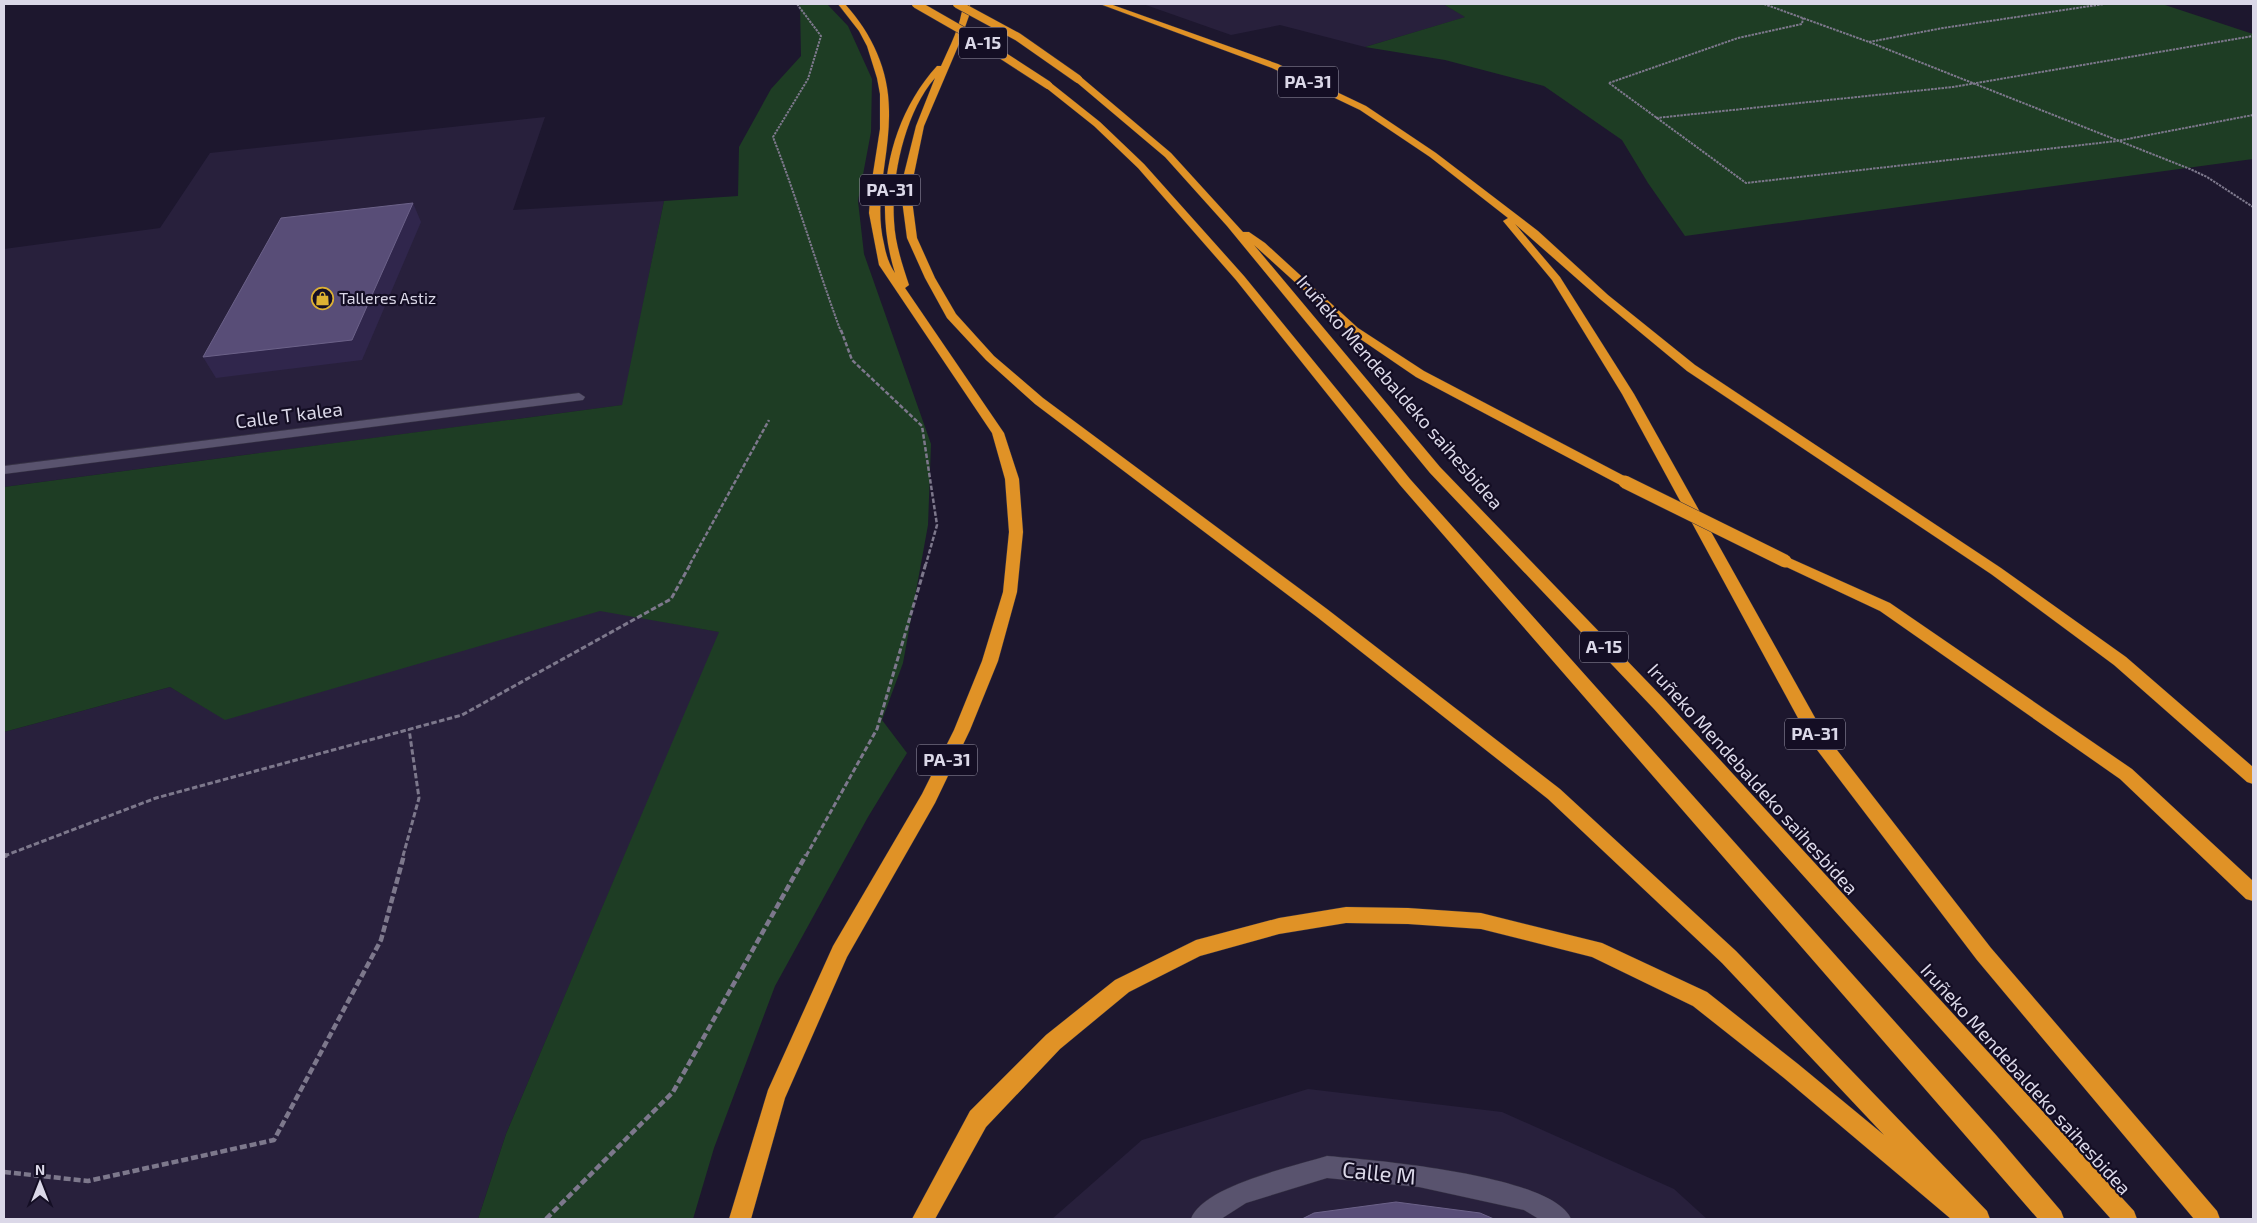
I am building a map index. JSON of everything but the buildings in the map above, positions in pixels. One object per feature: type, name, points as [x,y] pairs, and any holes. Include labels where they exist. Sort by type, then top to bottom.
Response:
[{"type":"highway","points":[[841,4],[864,32],[873,48],[883,84],[884,127],[874,206],[875,233],[884,264],[907,296]]},
{"type":"highway","name":"A-15","points":[[916,4],[977,39],[1048,85],[1097,124],[1142,166],[1240,278],[1405,482],[1969,1121],[2053,1219]]},
{"type":"highway","name":"Iruñeko Mendebaldeko saihesbidea","points":[[957,4],[1018,37],[1078,79],[1123,115],[1168,155],[1231,224],[1435,470],[1660,705],[2126,1219]]},
{"type":"highway","name":"PA-31","points":[[740,1219],[775,1097],[840,952],[929,798],[962,730],[990,661],[1010,592],[1016,532],[1012,479],[998,432],[907,296],[890,240],[888,202],[902,132],[915,101],[930,77],[945,64],[955,44],[966,13],[967,4]]},
{"type":"highway","name":"PA-31","points":[[1104,4],[1275,66],[1363,108],[1434,155],[1491,200],[1556,279],[1628,394],[1816,736],[1984,954],[2209,1219]]},
{"type":"highway","points":[[945,64],[926,110],[916,141],[909,174],[907,200],[912,238],[930,278],[951,316],[990,358],[1039,401],[1322,614],[1554,794],[1729,957],[1979,1219]]},
{"type":"highway","points":[[1491,200],[1534,233],[1604,297],[1691,368],[1996,571],[2074,627],[2120,661],[2253,777]]},
{"type":"highway","points":[[1231,224],[1261,245],[1354,330],[1420,374],[1625,482],[1785,561],[1885,607],[2126,774],[2253,893]]},
{"type":"highway","points":[[923,1219],[978,1119],[1053,1042],[1122,986],[1196,949],[1279,926],[1346,915],[1482,920],[1595,949],[1700,999],[1799,1077],[1969,1219]]},
{"type":"street","name":"Calle T kalea","points":[[4,470],[579,397]]},
{"type":"street","name":"Calle M","points":[[1202,1219],[1240,1194],[1327,1168],[1419,1176],[1528,1200],[1560,1219]]},
{"type":"path","points":[[546,1219],[673,1092],[683,1075],[877,729],[937,525],[922,426],[852,360],[815,262],[796,197],[772,137],[808,79],[821,36],[797,4]]},
{"type":"path","points":[[1764,4],[1869,42],[2190,169],[2207,177],[2253,208]]},
{"type":"path","points":[[1869,42],[1943,28],[2104,4]]},
{"type":"path","points":[[1803,18],[1802,24],[1738,38],[1609,83],[1746,183],[2117,141],[2253,115]]},
{"type":"path","points":[[1656,118],[1975,84],[2253,36]]},
{"type":"path","points":[[4,856],[156,798],[462,715],[671,599],[769,420]]},
{"type":"path","points":[[4,1172],[88,1181],[274,1140],[381,940],[419,798],[410,729]]},
{"type":"shaded area","points":[[1143,4],[1443,4],[1466,17],[1365,47],[1280,25],[1231,35]]},
{"type":"shaded area","points":[[545,117],[513,210],[664,201],[623,405],[4,487],[4,249],[160,228],[210,153]]},
{"type":"shaded area","points":[[600,610],[720,632],[506,1134],[478,1219],[4,1219],[4,732],[170,687],[225,719]]},
{"type":"shaded area","points":[[1308,1089],[1502,1112],[1674,1189],[1707,1219],[1052,1219],[1142,1140]]},
{"type":"green space","points":[[797,4],[827,4],[848,26],[872,79],[871,132],[858,201],[864,254],[931,444],[928,525],[903,663],[882,720],[907,753],[868,817],[775,986],[714,1148],[693,1219],[478,1219],[506,1134],[719,632],[600,611],[225,720],[170,687],[4,732],[4,487],[622,405],[664,201],[738,196],[739,147],[771,89],[801,56],[800,6]]},
{"type":"green space","points":[[1443,4],[2162,4],[2253,34],[2253,159],[1685,236],[1648,183],[1622,140],[1544,86],[1445,60],[1365,47],[1465,17]]},
{"type":"place","name":"Talleres Astiz","points":[[323,298]]}]
